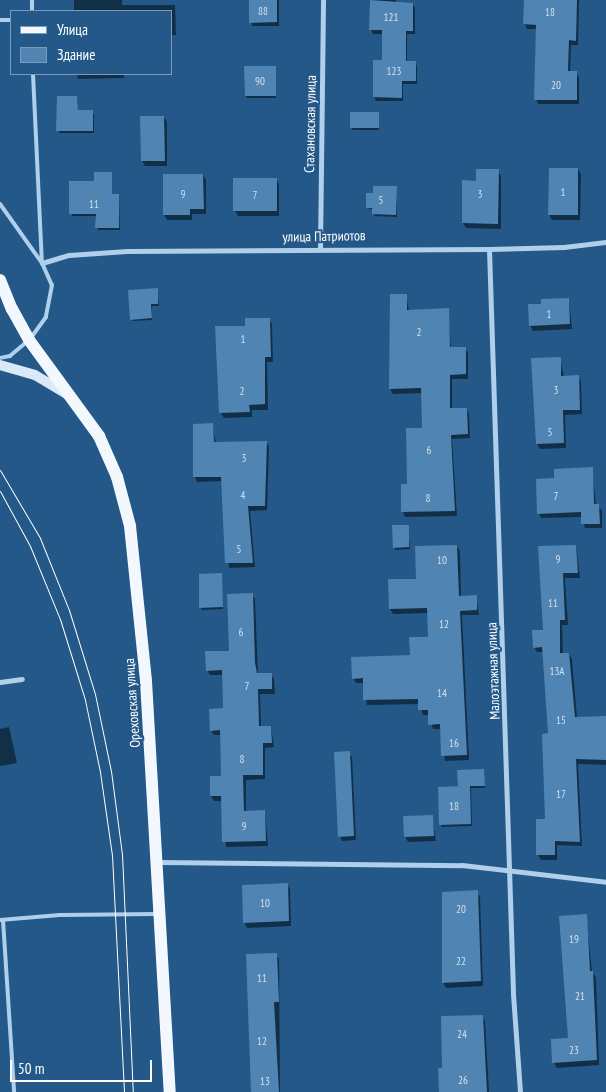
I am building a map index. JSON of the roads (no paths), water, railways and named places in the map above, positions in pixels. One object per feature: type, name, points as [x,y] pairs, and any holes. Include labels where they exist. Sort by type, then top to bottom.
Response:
[{"type":"main road","name":"Ореховская улица","points":[[0,280],[3,294],[29,340],[76,400],[99,436],[117,477],[130,526],[146,681],[170,1092]]},
{"type":"main road","points":[[0,365],[35,375],[76,400]]},
{"type":"street","name":"Стахановская улица","points":[[320,249],[323,0]]},
{"type":"street","name":"улица Патриотов","points":[[42,263],[69,255],[127,251],[489,250],[564,248],[606,242]]},
{"type":"street","name":"Малоэтажная улица","points":[[489,250],[511,869],[513,994],[520,1092]]},
{"type":"street","points":[[0,682],[22,679]]},
{"type":"street","points":[[157,862],[442,865],[511,869],[606,882]]},
{"type":"lane","points":[[32,75],[42,263]]},
{"type":"lane","points":[[0,204],[42,263],[52,285],[46,317],[29,340],[10,356],[0,358]]},
{"type":"lane","points":[[14,1092],[1,920],[60,915],[160,914]]},
{"type":"tram line","points":[[0,470],[40,538],[69,610],[95,694],[111,771],[122,854],[133,1092]]},
{"type":"tram line","points":[[0,491],[30,546],[60,619],[85,700],[100,772],[112,855],[124,1092]]}]
